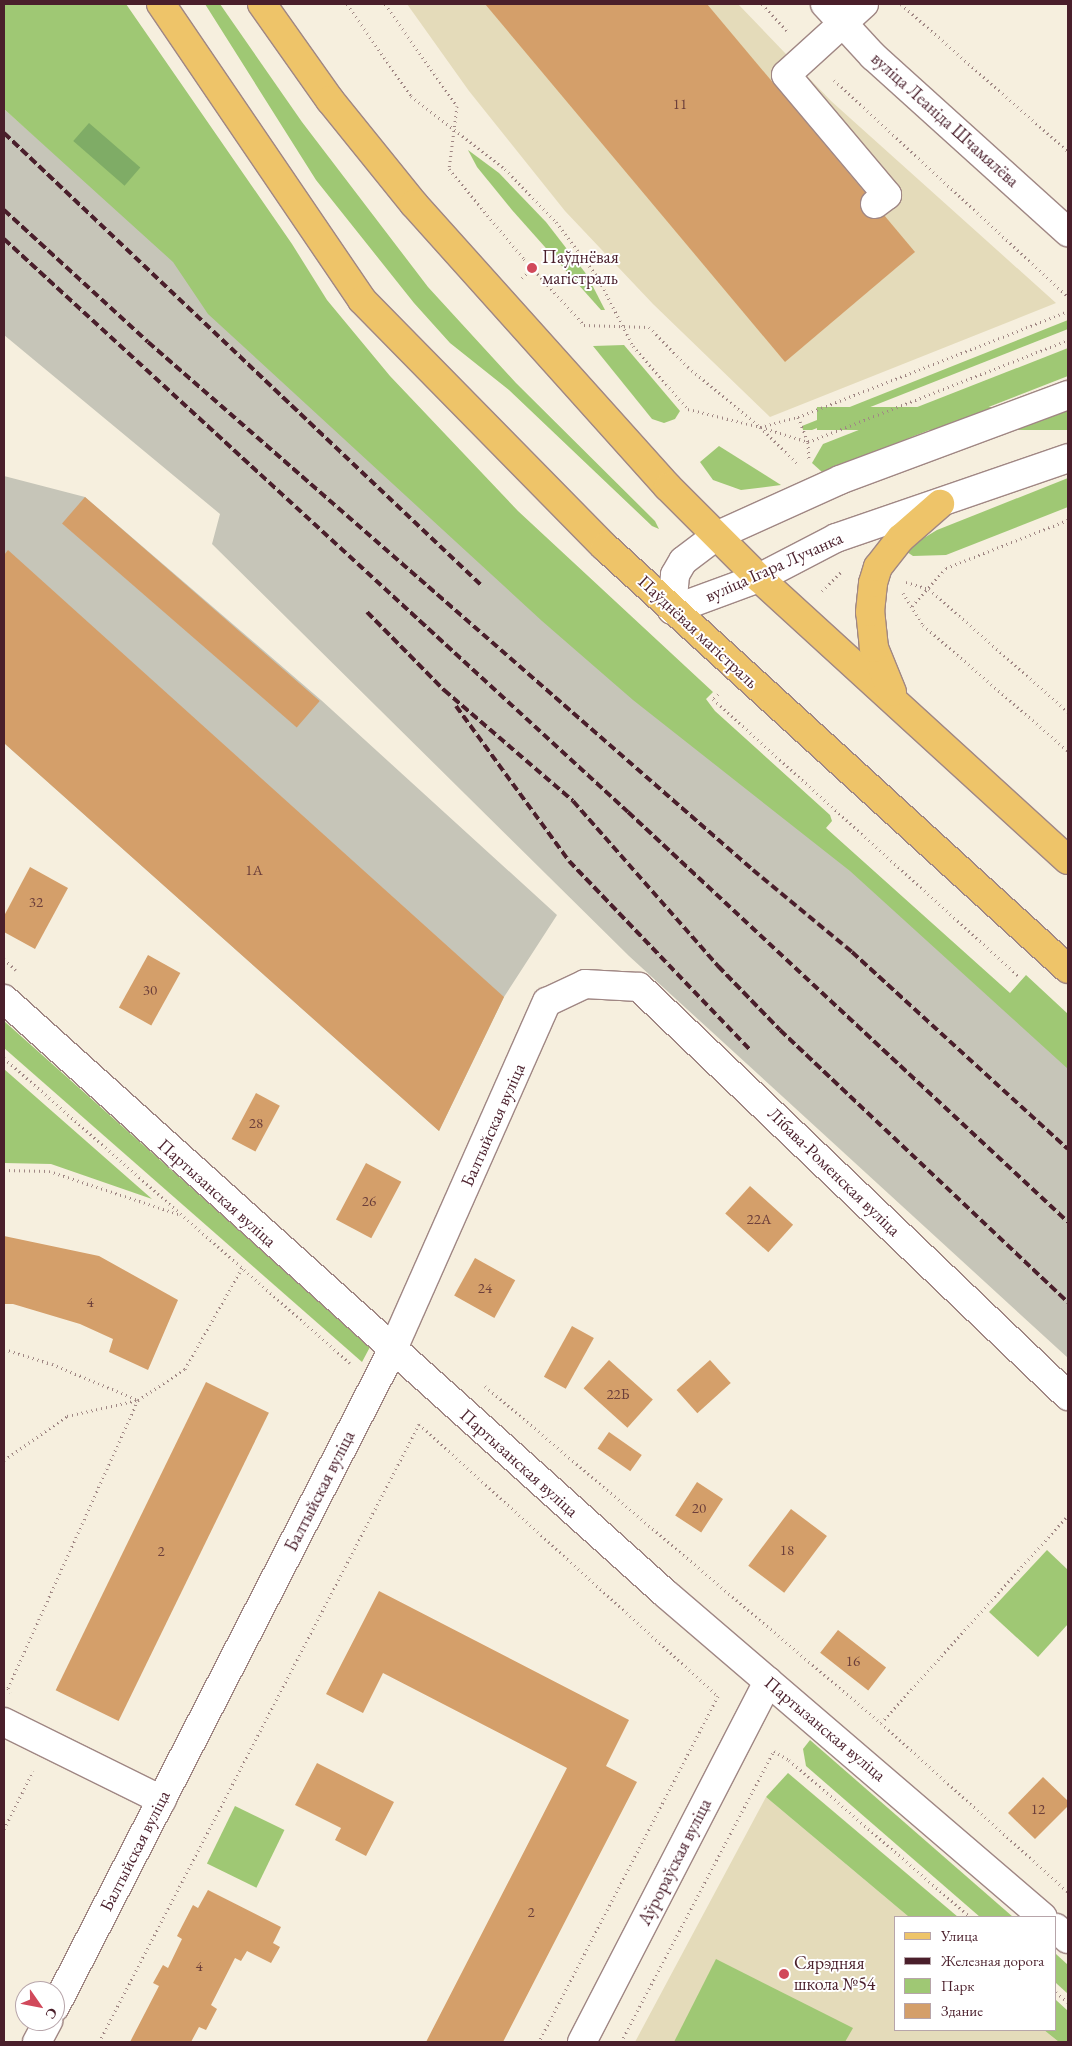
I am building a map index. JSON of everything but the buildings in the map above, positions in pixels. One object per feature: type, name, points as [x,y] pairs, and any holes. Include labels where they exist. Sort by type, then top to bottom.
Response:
[{"type":"main road","name":"Паўднёвая магістраль","points":[[161,4],[362,300],[605,547],[1068,969]]},
{"type":"main road","points":[[262,4],[330,100],[414,204],[543,350],[716,536],[759,578],[1068,860]]},
{"type":"main road","points":[[908,715],[877,662],[870,612],[873,583],[878,567],[901,538],[940,504]]},
{"type":"street","name":"вуліца Леаніда Шчамялёва","points":[[825,4],[873,56],[1068,232]]},
{"type":"street","points":[[864,4],[845,25],[786,75],[887,195],[875,204]]},
{"type":"street","points":[[672,610],[675,575],[683,561],[716,536],[840,480],[1068,396]]},
{"type":"street","name":"вуліца Ігара Лучанка","points":[[672,610],[759,578],[836,538],[940,504],[1068,458]]},
{"type":"street","name":"Балтыйская вуліца","points":[[65,1988],[392,1351],[547,1002],[585,984]]},
{"type":"street","name":"Лібава-Роменская вуліца","points":[[585,984],[639,986],[1068,1396]]},
{"type":"street","name":"Партызанская вуліца","points":[[4,999],[392,1351],[768,1681],[1042,1916]]},
{"type":"street","name":"Аўрораўская вуліца","points":[[582,2042],[768,1681]]},
{"type":"street","points":[[9,1712],[162,1800]]},
{"type":"street","points":[[1057,1929],[1068,1939]]},
{"type":"path","points":[[347,4],[411,96],[512,174],[556,222],[596,276],[622,326],[649,368],[688,409],[760,427],[808,442],[1068,340]]},
{"type":"path","points":[[385,4],[457,106],[449,169],[496,227],[584,325],[648,327],[688,367],[760,427],[802,468]]},
{"type":"path","points":[[762,4],[841,87],[1068,297]]},
{"type":"path","points":[[901,4],[1068,151]]},
{"type":"path","points":[[760,427],[798,417],[1068,311]]},
{"type":"path","points":[[798,417],[808,442],[809,466]]},
{"type":"path","points":[[1068,520],[946,568],[912,606],[923,625],[1068,751]]},
{"type":"path","points":[[822,591],[844,570]]},
{"type":"path","points":[[902,581],[929,589],[1068,712]]},
{"type":"path","points":[[718,694],[713,699],[1020,977]]},
{"type":"path","points":[[4,959],[18,972]]},
{"type":"path","points":[[4,1058],[355,1367]]},
{"type":"path","points":[[4,1170],[49,1171],[183,1216]]},
{"type":"path","points":[[4,1460],[67,1416],[138,1400],[184,1369],[242,1268]]},
{"type":"path","points":[[4,1349],[52,1364],[138,1400]]},
{"type":"path","points":[[481,1383],[882,1723],[1068,1892]]},
{"type":"path","points":[[9,1712],[8,1688],[138,1400]]},
{"type":"path","points":[[99,2042],[419,1424],[718,1696],[539,2042]]},
{"type":"path","points":[[882,1723],[1068,1515]]},
{"type":"path","points":[[621,2042],[774,1750],[789,1760],[969,1916]]},
{"type":"path","points":[[4,1829],[37,1764]]},
{"type":"path","points":[[1057,1993],[1068,2002]]},
{"type":"shaded area","points":[[407,4],[738,4],[831,101],[1056,303],[770,417],[653,304],[565,211],[469,91]]},
{"type":"shaded area","points":[[4,109],[1068,1053],[1068,1358],[629,956],[212,544],[220,514],[4,335]]},
{"type":"shaded area","points":[[4,476],[85,497],[321,700],[557,915],[504,997],[439,1131],[4,743]]},
{"type":"shaded area","name":"Сярэдняя школа №54","points":[[766,1797],[908,1916],[894,1916],[894,2031],[1045,2031],[1059,2042],[635,2042]]},
{"type":"green space","points":[[4,4],[126,4],[292,244],[327,300],[390,376],[518,511],[713,692],[706,699],[715,711],[830,815],[832,821],[826,828],[1010,993],[1026,975],[1068,1014],[1068,1069],[850,871],[633,700],[542,621],[208,314],[173,262],[4,109]]},
{"type":"green space","points":[[205,4],[220,4],[302,122],[428,287],[516,383],[655,521],[659,529],[652,526],[509,390],[450,343],[414,303],[316,180]]},
{"type":"green space","points":[[89,123],[140,168],[125,186],[73,141]]},
{"type":"green space","points":[[468,150],[499,173],[546,222],[587,275],[605,310],[601,310],[512,210],[477,167]]},
{"type":"green space","points":[[1068,320],[1068,329],[812,430],[803,430],[802,426]]},
{"type":"green space","points":[[624,345],[680,411],[675,419],[664,423],[652,419],[593,346]]},
{"type":"green space","points":[[1068,348],[1068,376],[822,472],[812,463],[823,444]]},
{"type":"green space","points":[[817,407],[1068,407],[1068,430],[817,430]]},
{"type":"green space","points":[[719,446],[781,485],[741,490],[713,480],[700,462]]},
{"type":"green space","points":[[1068,478],[1068,507],[946,555],[913,556],[904,550],[937,530]]},
{"type":"green space","points":[[4,1021],[370,1347],[362,1362],[4,1048]]},
{"type":"green space","points":[[4,1069],[152,1199],[51,1164],[4,1163]]},
{"type":"green space","points":[[1047,1550],[1068,1570],[1068,1624],[1038,1657],[989,1612]]},
{"type":"green space","points":[[810,1740],[1012,1916],[979,1916],[806,1766],[803,1749]]},
{"type":"green space","points":[[788,1773],[957,1916],[908,1916],[766,1797]]},
{"type":"green space","points":[[235,1806],[284,1830],[256,1888],[207,1864]]},
{"type":"green space","points":[[1057,1955],[1068,1965],[1068,1994],[1057,1984]]},
{"type":"green space","points":[[716,1959],[853,2028],[845,2042],[674,2042]]},
{"type":"green space","points":[[1057,2001],[1068,2011],[1068,2042],[1059,2042],[1045,2031],[1057,2031]]},
{"type":"railway","points":[[4,133],[482,586]]},
{"type":"railway","points":[[4,210],[148,342],[753,870],[852,952],[1068,1149]]},
{"type":"railway","points":[[4,239],[628,812],[1068,1222]]},
{"type":"railway","points":[[367,612],[444,690],[573,801],[718,966],[780,1030],[1068,1302]]},
{"type":"railway","points":[[456,706],[569,861],[751,1051]]},
{"type":"place","name":"Паўднёвая магістраль","points":[[532,268]]},
{"type":"place","name":"Сярэдняя школа №54","points":[[784,1974]]}]
